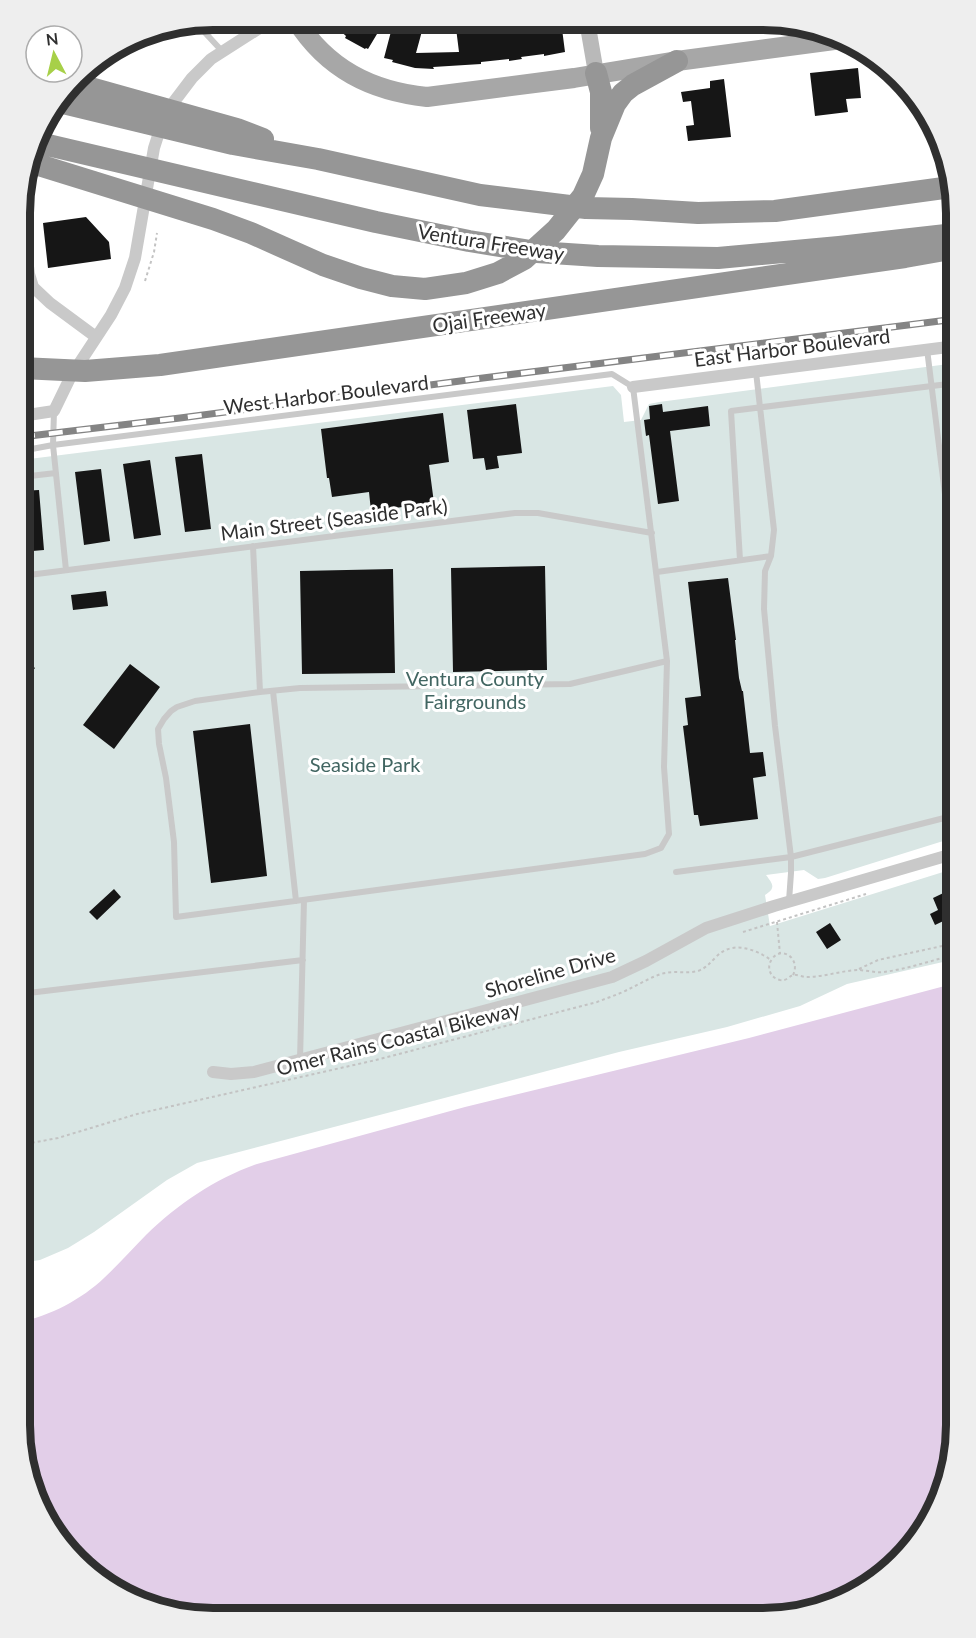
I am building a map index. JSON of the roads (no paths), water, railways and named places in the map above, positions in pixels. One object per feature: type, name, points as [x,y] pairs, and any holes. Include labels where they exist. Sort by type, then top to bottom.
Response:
[{"type":"highway","points":[[37,165],[213,219],[361,278],[392,286],[425,289],[466,283],[498,273],[524,259],[556,230],[583,196],[593,174],[601,138],[615,104],[633,85],[677,61]]},
{"type":"highway","points":[[596,73],[601,92],[601,138]]},
{"type":"highway","points":[[82,86],[235,137],[318,159],[480,195],[586,208],[698,213],[775,211],[944,188]]},
{"type":"highway","points":[[67,104],[235,137]]},
{"type":"highway","name":"Ventura Freeway","points":[[44,144],[376,222],[537,252],[598,256],[718,258],[839,248],[946,235]]},
{"type":"highway","name":"Ojai Freeway","points":[[30,368],[85,371],[125,369],[946,250]]},
{"type":"main road","points":[[304,30],[316,46],[342,68],[371,84],[405,94],[428,97],[825,41]]},
{"type":"main road","points":[[589,30],[596,73]]},
{"type":"street","points":[[30,415],[54,411],[71,376],[119,302],[130,273],[138,241],[150,162],[163,120],[170,106],[201,69],[223,51],[256,30]]},
{"type":"street","points":[[797,34],[798,44]]},
{"type":"street","points":[[30,277],[33,287],[50,303],[96,337]]},
{"type":"street","name":"East Harbor Boulevard","points":[[633,387],[946,346]]},
{"type":"street","name":"Shoreline Drive","points":[[213,1072],[242,1074],[612,977],[706,928],[946,856]]},
{"type":"lane","points":[[204,31],[223,51]]},
{"type":"lane","points":[[927,349],[946,504]]},
{"type":"lane","points":[[756,371],[774,530],[771,556],[765,571],[764,609],[774,726],[790,857],[789,902]]},
{"type":"lane","name":"West Harbor Boulevard","points":[[30,449],[612,374],[633,387]]},
{"type":"lane","points":[[740,560],[731,411],[946,384]]},
{"type":"lane","points":[[633,387],[667,661],[664,767],[669,834],[661,848],[645,854],[176,917],[174,842],[158,729],[171,711],[195,701],[300,688],[570,684],[667,661]]},
{"type":"lane","points":[[54,411],[52,433],[66,570]]},
{"type":"lane","points":[[30,476],[56,473]]},
{"type":"lane","name":"Main Street (Seaside Park)","points":[[30,575],[515,513],[537,513],[652,533]]},
{"type":"lane","points":[[253,546],[260,692]]},
{"type":"lane","points":[[657,572],[771,556]]},
{"type":"lane","points":[[273,691],[296,902]]},
{"type":"lane","points":[[676,872],[790,857],[946,818]]},
{"type":"lane","points":[[300,1060],[304,900]]},
{"type":"lane","points":[[30,993],[303,960]]},
{"type":"railway","points":[[30,436],[946,320]]},
{"type":"park label","name":"Ventura County Fairgrounds","points":[[475,690]]},
{"type":"park label","name":"Seaside Park","points":[[365,764]]}]
